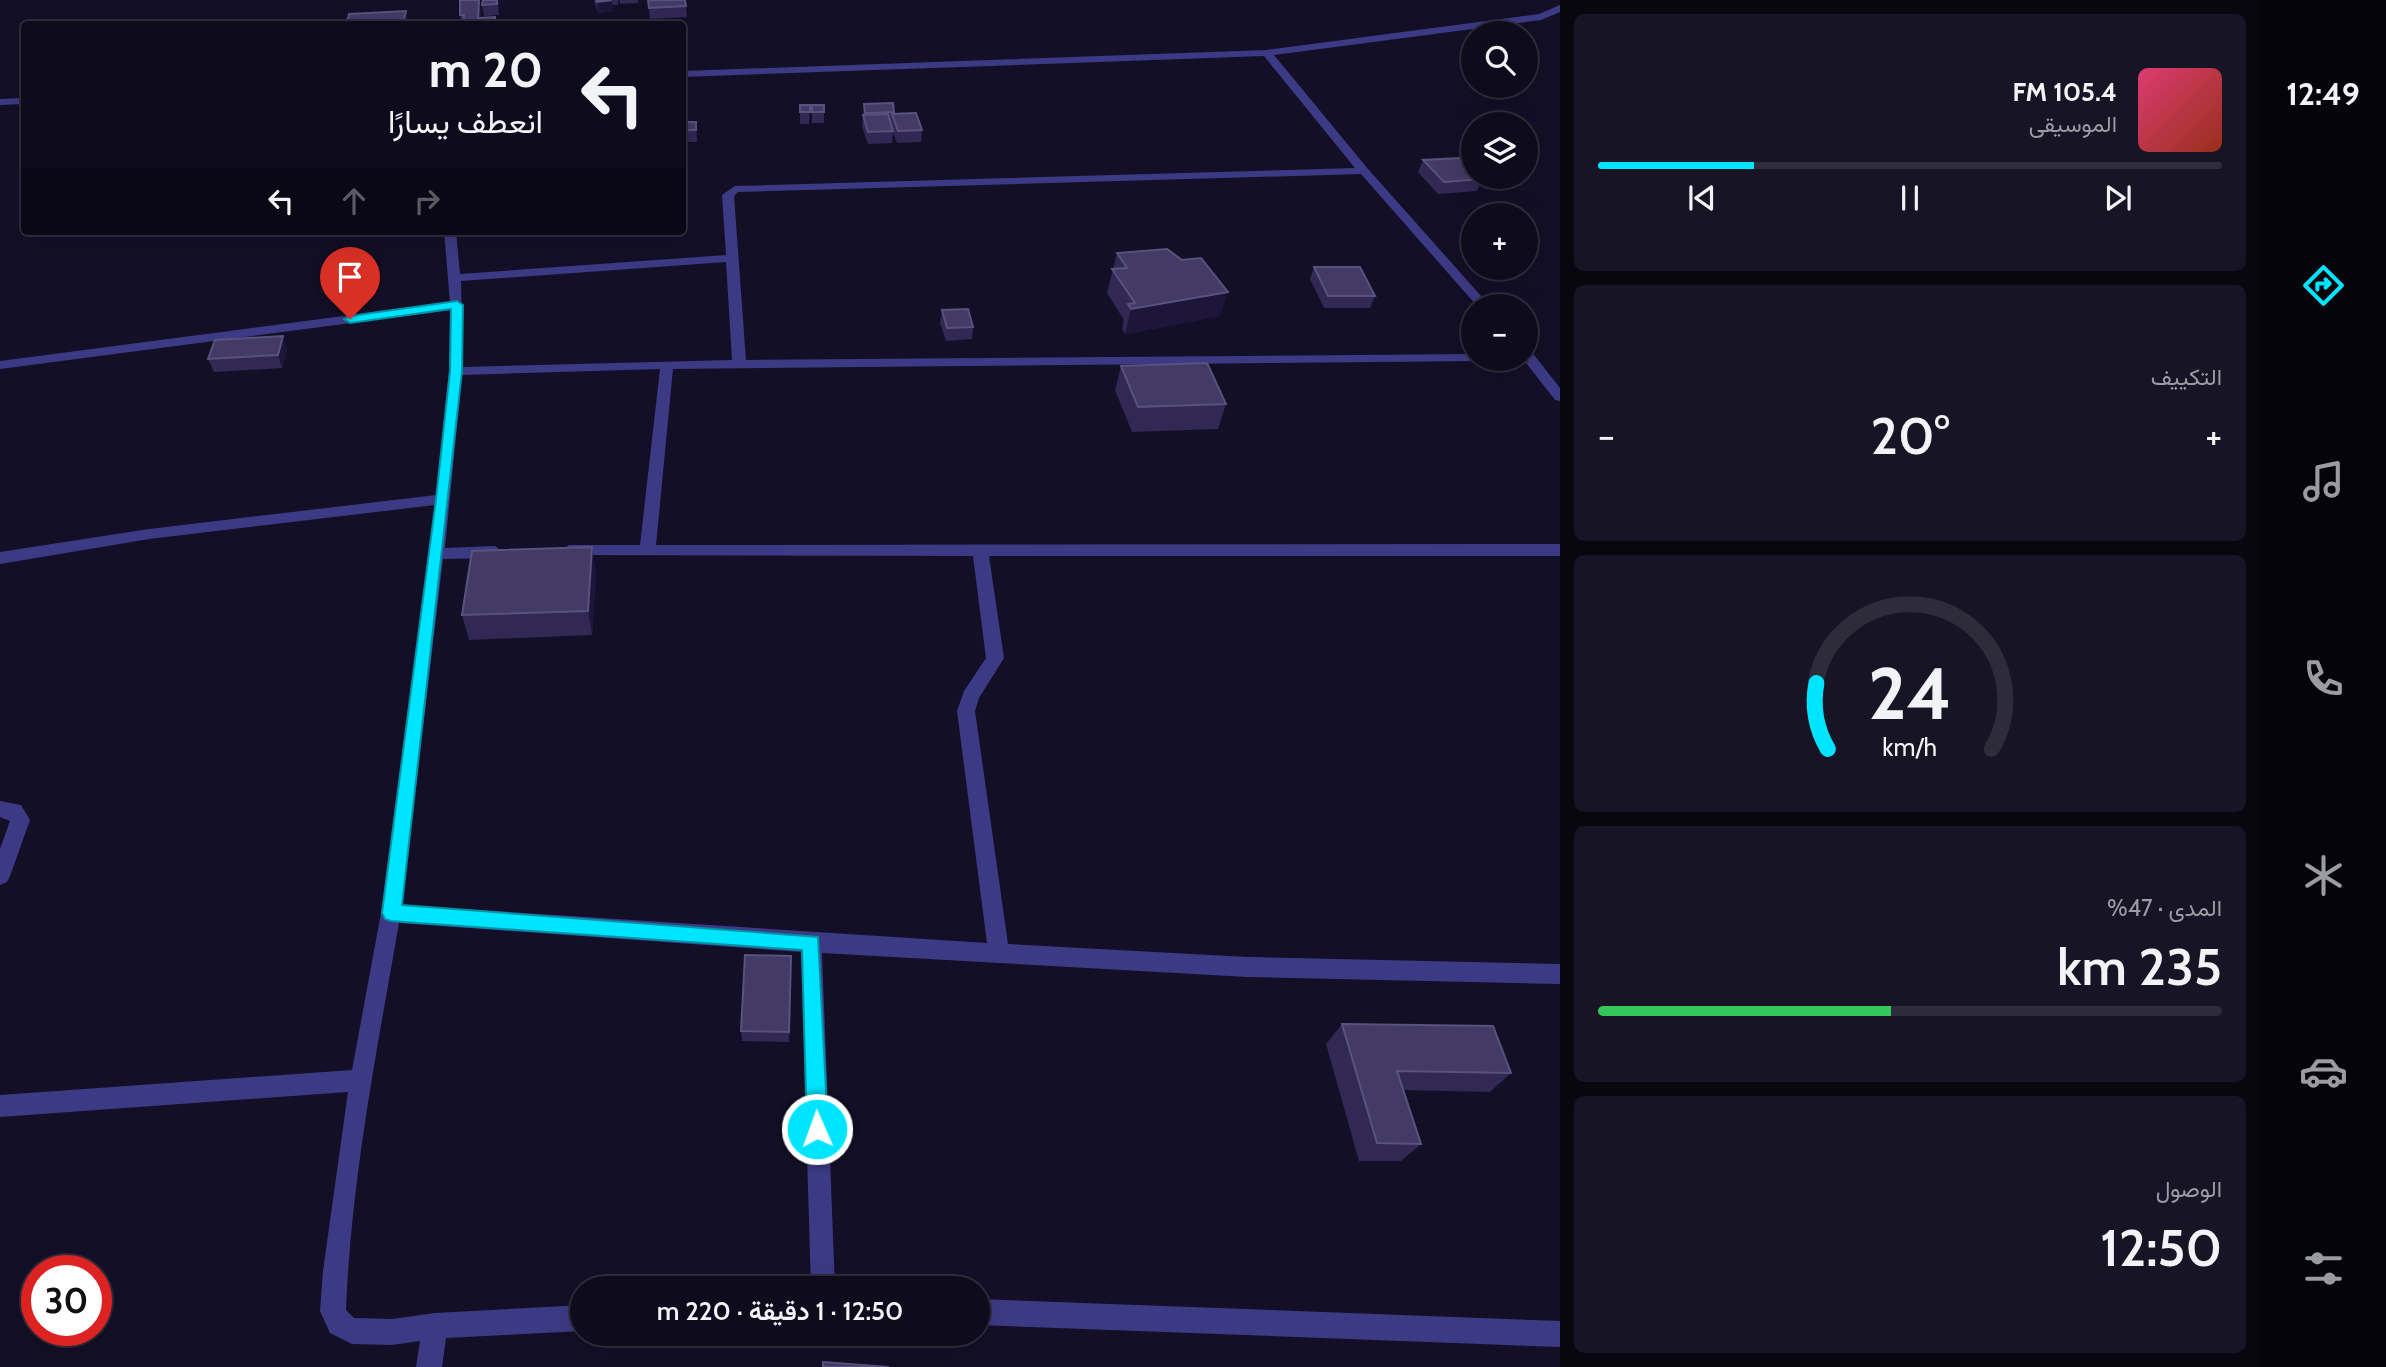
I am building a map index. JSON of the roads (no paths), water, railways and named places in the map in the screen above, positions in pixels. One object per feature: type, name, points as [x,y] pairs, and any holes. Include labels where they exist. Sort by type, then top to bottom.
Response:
[{"type":"street","points":[[686,74],[1268,53],[1541,17],[1560,8]]},
{"type":"street","points":[[1268,53],[1364,171],[1473,294]]},
{"type":"street","points":[[0,102],[21,101]]},
{"type":"street","points":[[739,365],[728,195],[735,189],[1364,171]]},
{"type":"street","points":[[450,235],[457,305],[456,371],[443,499],[391,913],[361,1080],[332,1311],[339,1324],[352,1331],[392,1332],[435,1326],[570,1319]]},
{"type":"street","points":[[455,278],[733,258]]},
{"type":"street","points":[[0,365],[457,305]]},
{"type":"street","points":[[456,371],[667,365],[1461,358]]},
{"type":"street","points":[[648,549],[667,365]]},
{"type":"street","points":[[1538,370],[1560,397]]},
{"type":"street","points":[[0,558],[149,534],[443,499]]},
{"type":"street","points":[[980,550],[995,657],[993,665],[971,694],[966,711],[999,954]]},
{"type":"street","points":[[555,551],[1560,551]]},
{"type":"street","points":[[436,554],[515,552]]},
{"type":"street","points":[[0,809],[14,811],[20,820],[0,876]]},
{"type":"street","points":[[391,913],[811,943],[1247,967],[1560,974]]},
{"type":"street","points":[[811,943],[822,1276]]},
{"type":"street","points":[[0,1106],[361,1080]]},
{"type":"street","points":[[990,1312],[1560,1334]]},
{"type":"street","points":[[429,1367],[435,1326]]}]
